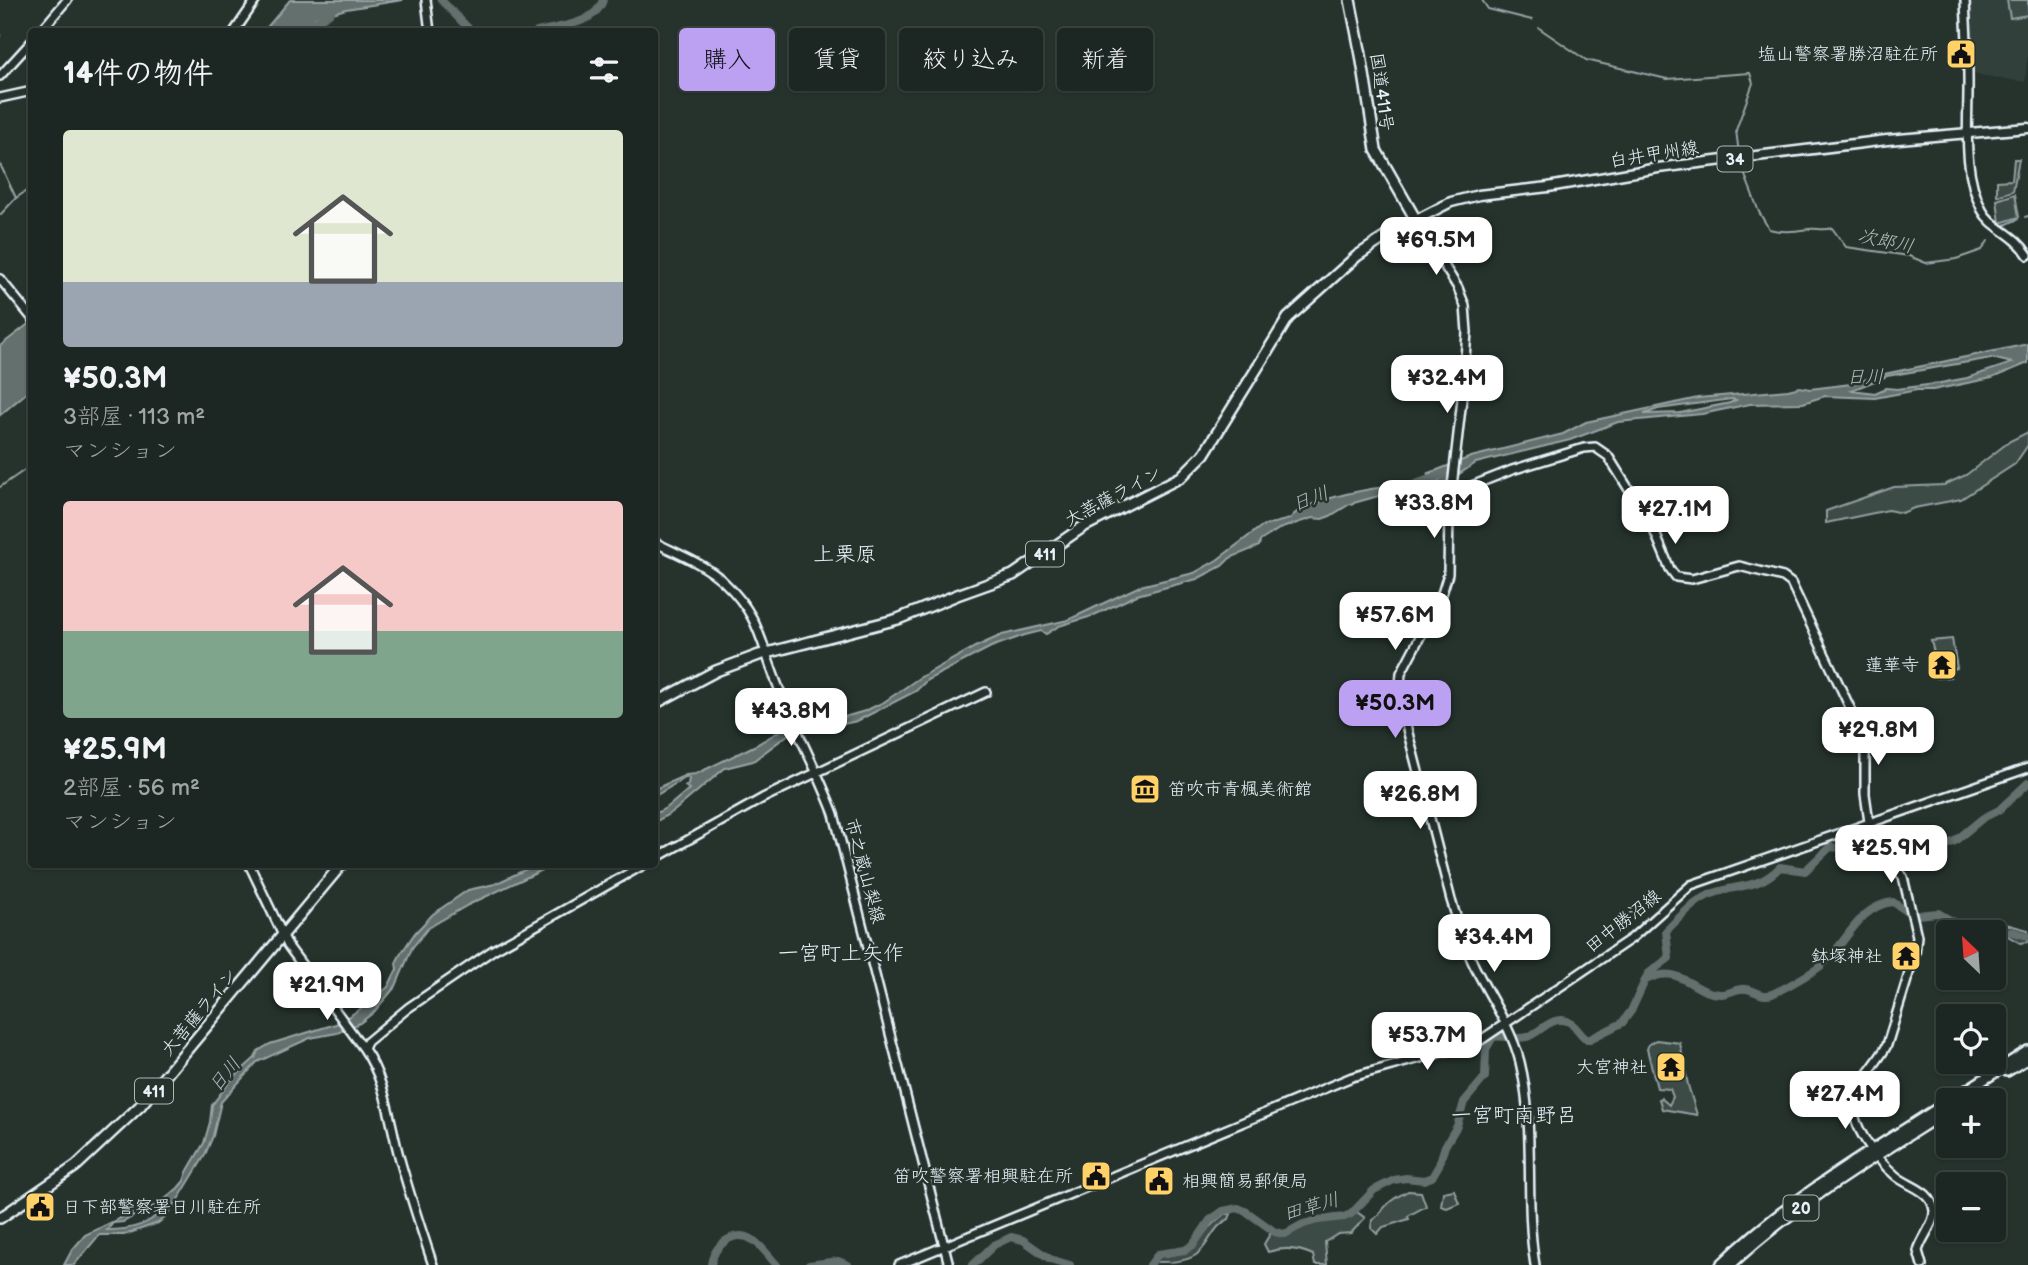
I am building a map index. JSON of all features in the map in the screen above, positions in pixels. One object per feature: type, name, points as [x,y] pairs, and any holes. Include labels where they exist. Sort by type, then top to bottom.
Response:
[{"type":"highway","name":"国道411号","points":[[1350,0],[1376,150],[1416,220]]},
{"type":"highway","name":"大菩薩ライン","points":[[658,702],[716,671],[768,653],[898,620],[1013,575],[1083,527],[1181,477],[1204,454],[1288,318],[1357,256],[1416,220]]},
{"type":"highway","name":"大菩薩ライン","points":[[0,1218],[76,1166],[141,1106],[339,868]]},
{"type":"highway","name":"20","points":[[1977,1088],[2028,1051]]},
{"type":"highway","name":"20","points":[[1979,1088],[2028,1058]]},
{"type":"highway","name":"20","points":[[1721,1265],[1771,1222],[1936,1112]]},
{"type":"highway","name":"20","points":[[1730,1265],[1770,1230],[1875,1153]]},
{"type":"main road","name":"白井甲州線","points":[[1416,220],[1451,202],[1479,195],[1560,185],[1658,168],[1887,140],[2028,128]]},
{"type":"street","points":[[43,28],[67,0]]},
{"type":"street","points":[[237,28],[256,0]]},
{"type":"street","points":[[1965,0],[1969,78],[1966,133],[1970,168],[1983,211],[2013,236],[2028,256]]},
{"type":"street","points":[[426,1],[429,28]]},
{"type":"street","points":[[0,76],[28,45]]},
{"type":"street","points":[[0,98],[28,92]]},
{"type":"street","points":[[1416,220],[1458,288],[1465,306],[1467,332],[1451,491],[1446,584],[1401,673],[1399,698],[1455,914],[1470,958],[1515,1043],[1524,1086],[1535,1265]]},
{"type":"street","points":[[0,279],[28,314]]},
{"type":"street","points":[[1451,491],[1512,470],[1595,447],[1608,456],[1653,528],[1670,569],[1676,576],[1692,579],[1739,566],[1783,577],[1796,590],[1861,730],[1865,749],[1865,794],[1869,822],[1880,849],[1903,877],[1917,936],[1915,954],[1889,1039],[1881,1057],[1853,1098],[1861,1134],[1875,1153],[1897,1177],[1919,1188],[1932,1203],[1933,1218],[1918,1251],[1922,1265]]},
{"type":"street","name":"市之蔵山梨線","points":[[658,544],[704,567],[729,587],[753,617],[768,653],[775,680],[834,814],[949,1263]]},
{"type":"street","points":[[658,857],[763,798],[986,692]]},
{"type":"street","name":"田中勝沼線","points":[[899,1265],[1352,1077],[1478,1042],[1633,938],[1691,886],[2028,768]]},
{"type":"street","points":[[251,868],[283,936],[375,1064],[433,1265]]},
{"type":"street","points":[[364,1049],[367,1042],[408,1008],[493,950],[638,868]]},
{"type":"shaded area","points":[[290,0],[403,0],[346,9],[316,18],[306,28],[267,28]]},
{"type":"shaded area","points":[[1968,0],[2028,0],[2025,82],[1972,74]]},
{"type":"shaded area","points":[[2007,0],[2028,0],[2028,15],[2010,18]]},
{"type":"shaded area","points":[[2014,159],[2019,159],[2013,191],[1997,196],[1997,181],[2012,180]]},
{"type":"shaded area","points":[[2015,194],[2019,217],[2000,223],[1997,200]]},
{"type":"shaded area","points":[[28,324],[28,392],[0,415],[0,346]]},
{"type":"shaded area","points":[[2028,344],[2028,363],[1992,378],[1875,398],[1825,396],[1803,403],[1750,404],[1702,414],[1618,422],[1570,440],[1476,463],[1425,493],[1389,493],[1350,504],[1322,519],[1312,518],[1279,529],[1260,541],[1259,546],[1230,558],[1222,566],[1197,579],[1137,595],[1092,616],[1059,626],[1046,634],[1041,631],[991,647],[927,680],[916,691],[857,721],[808,727],[789,734],[753,761],[725,768],[674,811],[658,820],[658,812],[689,789],[685,786],[688,785],[689,778],[658,794],[658,788],[686,775],[696,774],[790,725],[807,720],[834,720],[865,711],[884,702],[919,678],[1002,635],[1068,620],[1140,586],[1194,573],[1217,560],[1262,526],[1290,519],[1307,506],[1370,489],[1424,487],[1446,475],[1427,474],[1471,457],[1563,434],[1586,422],[1698,398],[1851,384],[1884,374]],"holes":[[[1992,358],[2012,363],[1967,378],[1935,384],[1886,388],[1875,393],[1852,390],[1887,376]],[[1736,400],[1680,413],[1644,414],[1658,409]]]},
{"type":"shaded area","points":[[2028,432],[2028,445],[2015,464],[1961,499],[1902,513],[1888,510],[1826,523],[1826,511],[1894,487],[1944,485],[1966,475],[2010,441]]},
{"type":"shaded area","points":[[1952,639],[1957,668],[1949,670],[1950,677],[1936,678],[1935,674],[1947,671],[1944,660],[1936,661],[1931,641]]},
{"type":"shaded area","points":[[529,868],[547,868],[468,905],[428,928],[412,948],[396,986],[374,1012],[360,1023],[337,1033],[310,1038],[257,1062],[221,1102],[213,1136],[204,1157],[163,1219],[124,1235],[99,1235],[74,1265],[64,1265],[85,1235],[133,1212],[158,1205],[178,1188],[204,1143],[212,1105],[231,1080],[255,1058],[258,1051],[270,1044],[339,1023],[363,1007],[388,987],[397,969],[396,963],[400,955],[415,933],[433,914],[468,890],[495,884]],"holes":[[[145,1210],[160,1211],[143,1224],[107,1230],[113,1223],[123,1222]]]},
{"type":"shaded area","points":[[2006,924],[2028,930],[2028,942],[2020,943],[2006,935]]},
{"type":"shaded area","points":[[1656,1040],[1680,1043],[1697,1115],[1662,1109],[1659,1099],[1669,1105],[1673,1097],[1670,1089],[1657,1088],[1647,1049],[1649,1044]]},
{"type":"shaded area","points":[[1454,1190],[1459,1203],[1447,1208],[1441,1206],[1443,1192]]},
{"type":"shaded area","points":[[1408,1191],[1421,1192],[1426,1206],[1408,1216],[1409,1219],[1383,1227],[1377,1234],[1371,1228],[1372,1220],[1392,1200]]},
{"type":"shaded area","points":[[1357,1212],[1365,1218],[1351,1233],[1338,1234],[1325,1242],[1327,1265],[1315,1265],[1313,1255],[1302,1251],[1285,1249],[1268,1252],[1264,1244],[1274,1232],[1279,1236],[1284,1235],[1313,1223],[1343,1218]]},
{"type":"shaded area","points":[[1225,1214],[1231,1214],[1229,1219],[1219,1226],[1196,1255],[1177,1261],[1156,1260],[1192,1247]]},
{"type":"waterway","name":"田草川","points":[[441,0],[468,28]]},
{"type":"waterway","name":"田草川","points":[[556,28],[584,20],[599,8],[603,0]]},
{"type":"waterway","name":"次郎川","points":[[1482,0],[1488,9],[1532,20]]},
{"type":"waterway","name":"田草川","points":[[307,28],[331,12]]},
{"type":"waterway","points":[[0,27],[0,37]]},
{"type":"waterway","name":"次郎川","points":[[1539,28],[1586,60],[1667,79],[1750,73],[1753,83],[1736,130],[1739,154]]},
{"type":"waterway","name":"次郎川","points":[[1740,162],[1759,212],[1769,229],[1789,231],[1832,228],[1846,247],[1909,256],[1926,263],[1956,259],[1982,250],[1988,241]]},
{"type":"waterway","points":[[0,164],[16,198],[0,215]]},
{"type":"waterway","points":[[16,198],[28,190]]},
{"type":"waterway","name":"次郎川","points":[[2005,225],[2018,219]]},
{"type":"waterway","points":[[0,487],[28,468]]},
{"type":"waterway","name":"日川","points":[[1399,490],[1449,472]]},
{"type":"waterway","name":"田草川","points":[[1150,1265],[1158,1254],[1185,1250],[1193,1245],[1210,1220],[1223,1211],[1238,1208],[1275,1232],[1285,1234],[1303,1224],[1351,1214],[1374,1190],[1394,1180],[1424,1180],[1432,1177],[1457,1126],[1464,1102],[1485,1077],[1486,1049],[1493,1037],[1527,1037],[1561,1020],[1576,1027],[1588,1040],[1622,1023],[1631,1011],[1648,974],[1669,958],[1666,931],[1703,898],[1719,891],[1763,880],[1780,867],[1805,871],[1830,847],[1868,851],[1937,849],[1955,841],[1983,818],[1999,810],[2028,783]]},
{"type":"waterway","points":[[1646,980],[1668,974],[1710,992],[1723,994],[1743,989],[1765,995],[1772,994],[1819,967],[1871,910],[1893,902],[1917,915],[1938,913],[1966,929],[2013,932],[2028,936]]},
{"type":"waterway","name":"田草川","points":[[711,1265],[720,1246],[739,1236],[753,1240],[777,1265]]},
{"type":"waterway","name":"田草川","points":[[973,1265],[994,1245],[1011,1237],[1023,1240],[1050,1259],[1070,1265]]},
{"type":"waterway","name":"田草川","points":[[809,1265],[838,1261],[848,1265]]},
{"type":"place","name":"塩山警察署勝沼駐在所","points":[[1961,54]]},
{"type":"place","name":"蓮華寺","points":[[1942,665]]},
{"type":"place","name":"笛吹市青楓美術館","points":[[1145,789]]},
{"type":"place","name":"鉢塚神社","points":[[1906,956]]},
{"type":"place","name":"大宮神社","points":[[1671,1067]]},
{"type":"place","name":"笛吹警察署相興駐在所","points":[[1096,1176]]},
{"type":"place","name":"相興簡易郵便局","points":[[1159,1181]]},
{"type":"place","name":"日下部警察署日川駐在所","points":[[40,1207]]},
{"type":"district","name":"上栗原","points":[[845,554]]},
{"type":"district","name":"一宮町上矢作","points":[[841,953]]},
{"type":"district","name":"一宮町南野呂","points":[[1514,1115]]}]
